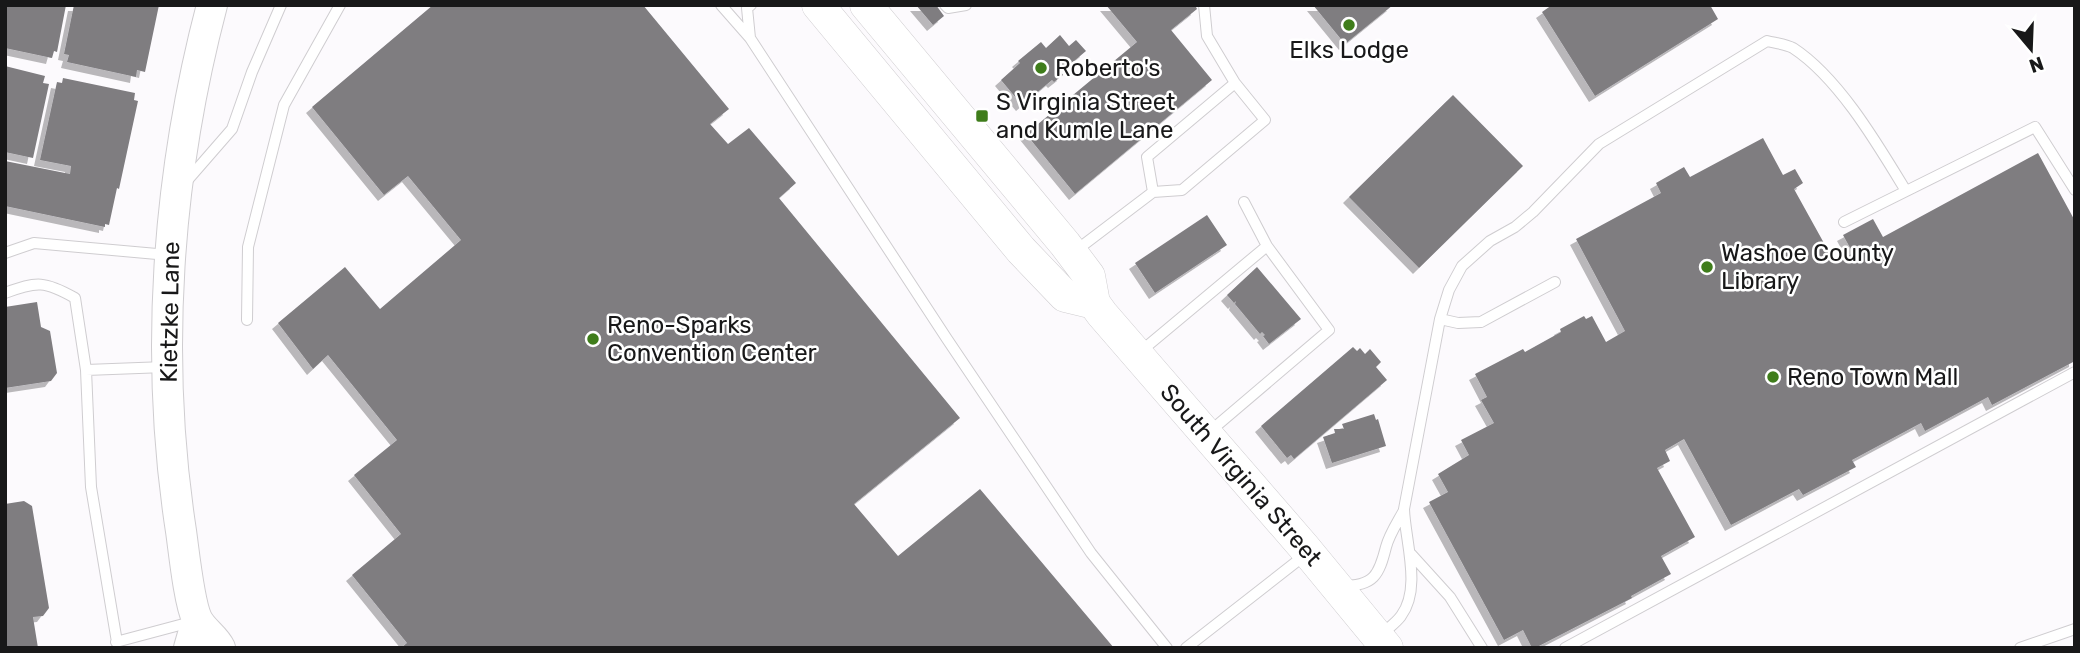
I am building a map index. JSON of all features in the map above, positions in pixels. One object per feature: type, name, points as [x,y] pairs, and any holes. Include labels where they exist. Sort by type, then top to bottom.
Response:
[{"type":"main road","name":"Kietzke Lane","points":[[212,5],[192,87],[176,193],[170,255],[168,367],[176,502],[193,634],[216,640],[220,648]]},
{"type":"main road","points":[[818,5],[1021,250],[1065,296],[1094,303]]},
{"type":"main road","name":"South Virginia Street","points":[[866,5],[1072,253],[1089,276],[1094,303],[1383,642]]},
{"type":"lane","points":[[176,193],[233,129],[252,72],[281,5]]},
{"type":"lane","points":[[247,320],[248,247],[284,106],[340,5]]},
{"type":"lane","points":[[721,5],[750,38],[947,340],[1091,553],[1167,648]]},
{"type":"lane","points":[[750,38],[747,8],[751,5]]},
{"type":"lane","points":[[945,5],[948,8],[966,5]]},
{"type":"lane","points":[[1072,253],[1153,192],[1182,190],[1265,120],[1236,83],[1208,36],[1204,5]]},
{"type":"lane","points":[[1383,642],[1402,615],[1410,593],[1411,554],[1405,533],[1404,509],[1440,318],[1448,290],[1462,266],[1490,241],[1515,227],[1533,212],[1599,144],[1767,41],[1791,47],[1825,76],[1874,137],[1906,191]]},
{"type":"lane","points":[[1153,192],[1147,157],[1236,83]]},
{"type":"lane","points":[[1844,222],[2035,127],[2075,190]]},
{"type":"lane","points":[[1206,434],[1329,330],[1267,246],[1244,202]]},
{"type":"lane","points":[[5,253],[34,243],[170,255]]},
{"type":"lane","points":[[1137,355],[1267,246]]},
{"type":"lane","points":[[1440,318],[1458,323],[1480,322],[1555,282]]},
{"type":"lane","points":[[5,293],[30,283],[58,289],[75,298],[86,370],[91,487],[117,645],[193,634]]},
{"type":"lane","points":[[86,370],[168,367]]},
{"type":"lane","points":[[1565,648],[2075,372]]},
{"type":"lane","points":[[1335,586],[1358,586],[1371,580],[1383,562],[1387,545],[1404,509]]},
{"type":"lane","points":[[1186,648],[1308,553]]},
{"type":"lane","points":[[1411,554],[1450,597],[1482,648]]},
{"type":"lane","points":[[2020,648],[2075,629]]},
{"type":"building","points":[[5,5],[66,5],[57,52],[54,51],[52,58],[5,48]]},
{"type":"building","points":[[74,5],[159,5],[145,72],[137,70],[136,77],[67,62],[69,55],[64,54]]},
{"type":"building","name":"Reno-Sparks Convention Center","points":[[433,5],[643,5],[729,109],[710,124],[728,144],[749,128],[796,183],[779,198],[960,418],[854,504],[898,556],[980,489],[1114,648],[401,648],[407,643],[352,575],[401,534],[354,475],[397,440],[328,355],[313,369],[278,323],[345,267],[380,309],[461,240],[408,176],[384,195],[312,107]]},
{"type":"building","points":[[916,5],[936,5],[944,16],[933,25]]},
{"type":"building","points":[[1106,5],[1195,5],[1197,9],[1171,30],[1212,80],[1075,194],[1026,134],[1137,42]]},
{"type":"building","name":"Elks Lodge","points":[[1313,5],[1393,5],[1345,44]]},
{"type":"building","points":[[1552,5],[1710,5],[1718,19],[1595,96],[1542,12]]},
{"type":"building","name":"Roberto's","points":[[1060,35],[1069,46],[1076,40],[1086,51],[1061,72],[1063,75],[1054,82],[1052,80],[1022,105],[1001,80],[1041,42],[1046,48]]},
{"type":"building","points":[[5,66],[45,76],[43,83],[49,84],[33,158],[5,152]]},
{"type":"building","points":[[63,78],[135,93],[134,100],[138,101],[119,189],[117,188],[109,225],[105,224],[105,227],[5,206],[5,161],[70,174],[71,166],[40,160],[57,82],[62,83]]},
{"type":"building","points":[[1453,95],[1523,166],[1419,268],[1349,197]]},
{"type":"building","points":[[1763,138],[1783,175],[1795,169],[1803,183],[1794,189],[1835,263],[1853,253],[1843,235],[1873,219],[1883,237],[2038,153],[2075,221],[2075,361],[1992,405],[1988,397],[1925,431],[1921,423],[1852,460],[1856,467],[1803,495],[1799,489],[1731,525],[1684,439],[1665,450],[1670,461],[1657,468],[1695,537],[1661,556],[1671,574],[1631,596],[1632,598],[1535,648],[1532,648],[1523,630],[1504,640],[1429,502],[1448,492],[1438,474],[1469,455],[1461,440],[1494,423],[1481,400],[1487,397],[1475,374],[1523,349],[1525,352],[1584,316],[1586,319],[1592,316],[1606,342],[1625,331],[1576,239],[1661,193],[1656,183],[1684,167],[1690,177]]},
{"type":"building","points":[[1207,215],[1227,245],[1155,293],[1135,263]]},
{"type":"building","points":[[1257,267],[1301,319],[1269,344],[1263,336],[1265,335],[1262,332],[1260,334],[1235,304],[1236,301],[1234,303],[1227,295]]},
{"type":"building","points":[[37,302],[41,327],[50,331],[57,373],[51,381],[5,388],[5,307]]},
{"type":"building","points":[[1353,347],[1357,351],[1360,348],[1365,354],[1370,349],[1381,362],[1376,367],[1387,380],[1294,459],[1291,455],[1287,458],[1261,426]]},
{"type":"building","points":[[1374,414],[1386,446],[1332,463],[1323,437],[1335,433],[1334,429],[1344,429],[1342,424]]},
{"type":"building","points":[[24,501],[32,506],[49,608],[43,616],[33,617],[38,648],[5,648],[5,504]]},
{"type":"place","name":"Elks Lodge","points":[[1349,25]]},
{"type":"place","name":"Roberto's","points":[[1041,68]]},
{"type":"place","name":"S Virginia Street and Kumle Lane","points":[[982,116]]},
{"type":"place","name":"Washoe County Library","points":[[1707,267]]},
{"type":"place","name":"Reno-Sparks Convention Center","points":[[593,339]]},
{"type":"place","name":"Reno Town Mall","points":[[1773,377]]}]
